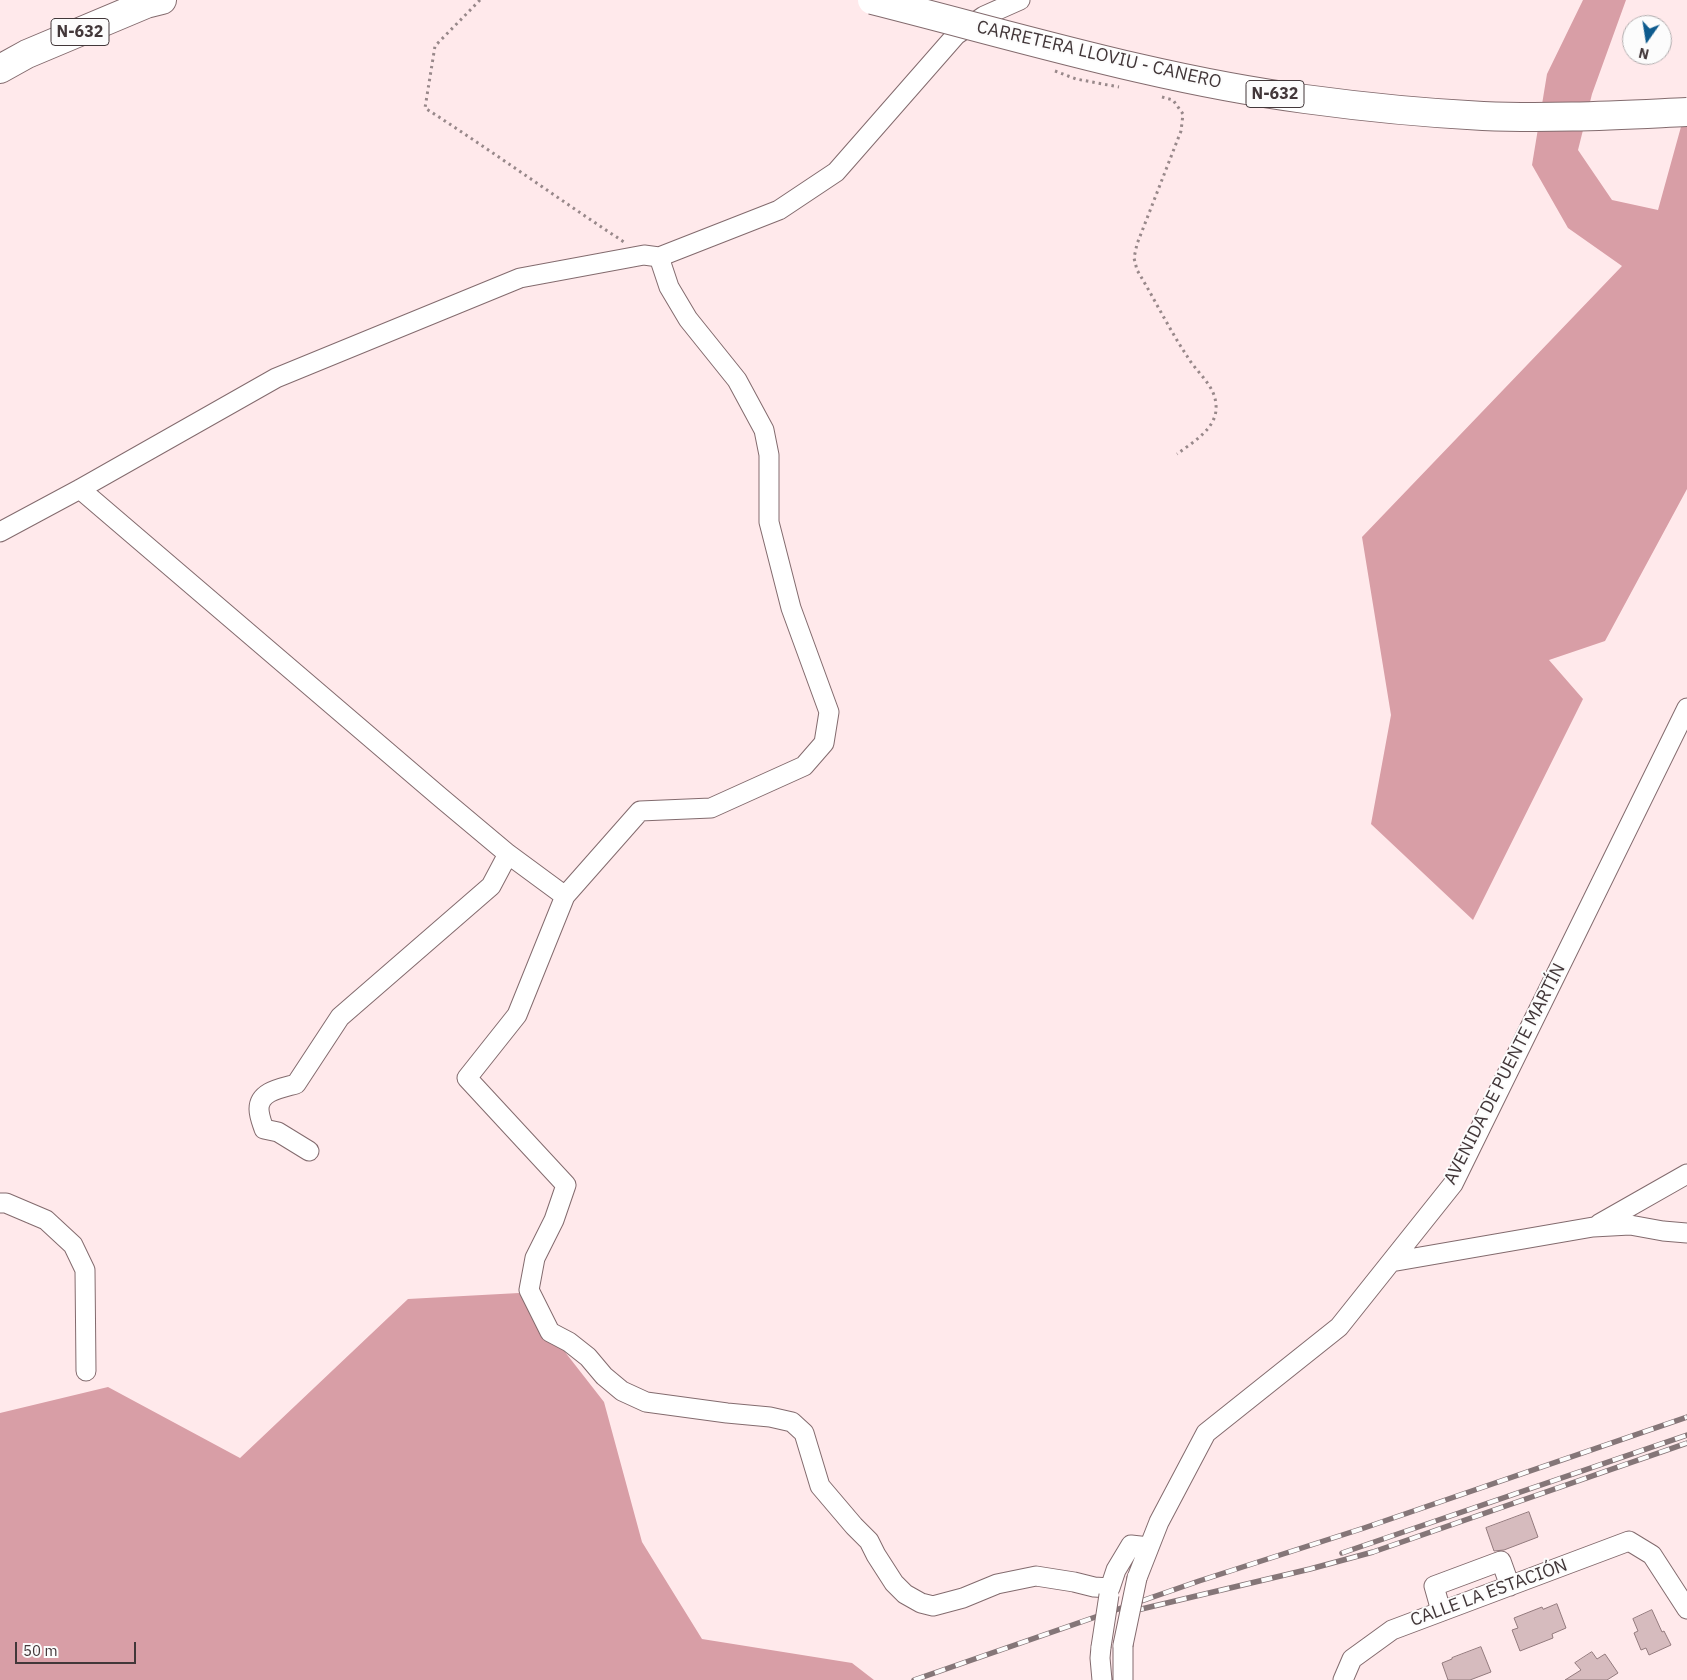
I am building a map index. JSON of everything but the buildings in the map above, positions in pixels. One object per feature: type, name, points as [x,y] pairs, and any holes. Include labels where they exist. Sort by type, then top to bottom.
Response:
[{"type":"highway","name":"N-632","points":[[0,69],[27,54],[146,4],[162,0]]},
{"type":"highway","name":"CARRETERA LLOVIU - CANERO","points":[[872,0],[1106,60],[1198,81],[1304,99],[1397,110],[1484,116],[1600,116],[1687,112]]},
{"type":"street","points":[[0,532],[285,375],[520,278],[651,256],[780,210],[836,172],[956,35],[984,16],[1020,0]]},
{"type":"street","points":[[651,256],[688,319],[737,380],[764,430],[769,454],[769,522],[791,608],[829,712],[824,743],[804,766],[711,808],[640,811],[565,896],[518,1015],[467,1078],[566,1185],[554,1220],[534,1258],[529,1290],[550,1332],[569,1342],[588,1357],[604,1376],[622,1392],[646,1402],[770,1417],[792,1422],[804,1433],[820,1486],[854,1526],[869,1540],[894,1583],[905,1594],[921,1604],[933,1606],[963,1598],[997,1584],[1036,1576],[1074,1582],[1109,1592]]},
{"type":"street","points":[[80,489],[508,854],[565,896]]},
{"type":"street","name":"AVENIDA DE PUENTE MARTÍN","points":[[1123,1680],[1123,1645],[1136,1578],[1159,1522],[1206,1433],[1339,1327],[1453,1184],[1687,708]]},
{"type":"street","points":[[310,1151],[278,1132],[264,1129],[259,1108],[264,1096],[275,1090],[296,1084],[340,1017],[492,886],[508,854]]},
{"type":"street","points":[[1593,1226],[1687,1174]]},
{"type":"street","points":[[0,1203],[6,1203],[46,1220],[73,1245],[85,1270],[86,1371]]},
{"type":"street","points":[[1391,1262],[1593,1226],[1630,1225],[1663,1231],[1687,1232]]},
{"type":"street","name":"CALLE LA ESTACIÓN","points":[[1342,1680],[1352,1659],[1392,1630],[1629,1542],[1652,1555],[1687,1609]]},
{"type":"street","points":[[1102,1680],[1101,1647],[1109,1592],[1116,1570],[1131,1545],[1149,1547]]},
{"type":"street","points":[[1441,1611],[1434,1586],[1501,1561],[1510,1586]]},
{"type":"path","points":[[480,0],[435,46],[425,108],[463,132],[557,199],[651,256]]},
{"type":"path","points":[[1048,69],[1076,79],[1120,88]]},
{"type":"path","points":[[1155,95],[1173,100],[1183,114],[1182,132],[1136,244],[1134,258],[1137,270],[1187,358],[1211,388],[1216,406],[1212,423],[1201,436],[1177,454]]},
{"type":"shaded area","points":[[1583,0],[1626,0],[1592,94],[1578,150],[1612,200],[1658,210],[1687,105],[1687,489],[1605,641],[1549,660],[1583,699],[1473,920],[1371,824],[1391,715],[1362,537],[1622,266],[1568,228],[1532,165],[1547,74]]},
{"type":"shaded area","points":[[519,1293],[604,1402],[642,1542],[702,1639],[852,1663],[874,1680],[0,1680],[0,1413],[108,1387],[240,1458],[408,1299]]},
{"type":"railway","points":[[914,1680],[1199,1581],[1364,1528],[1687,1417]]},
{"type":"railway","points":[[1342,1553],[1687,1435]]},
{"type":"railway","points":[[1133,1611],[1373,1552],[1687,1443]]}]
